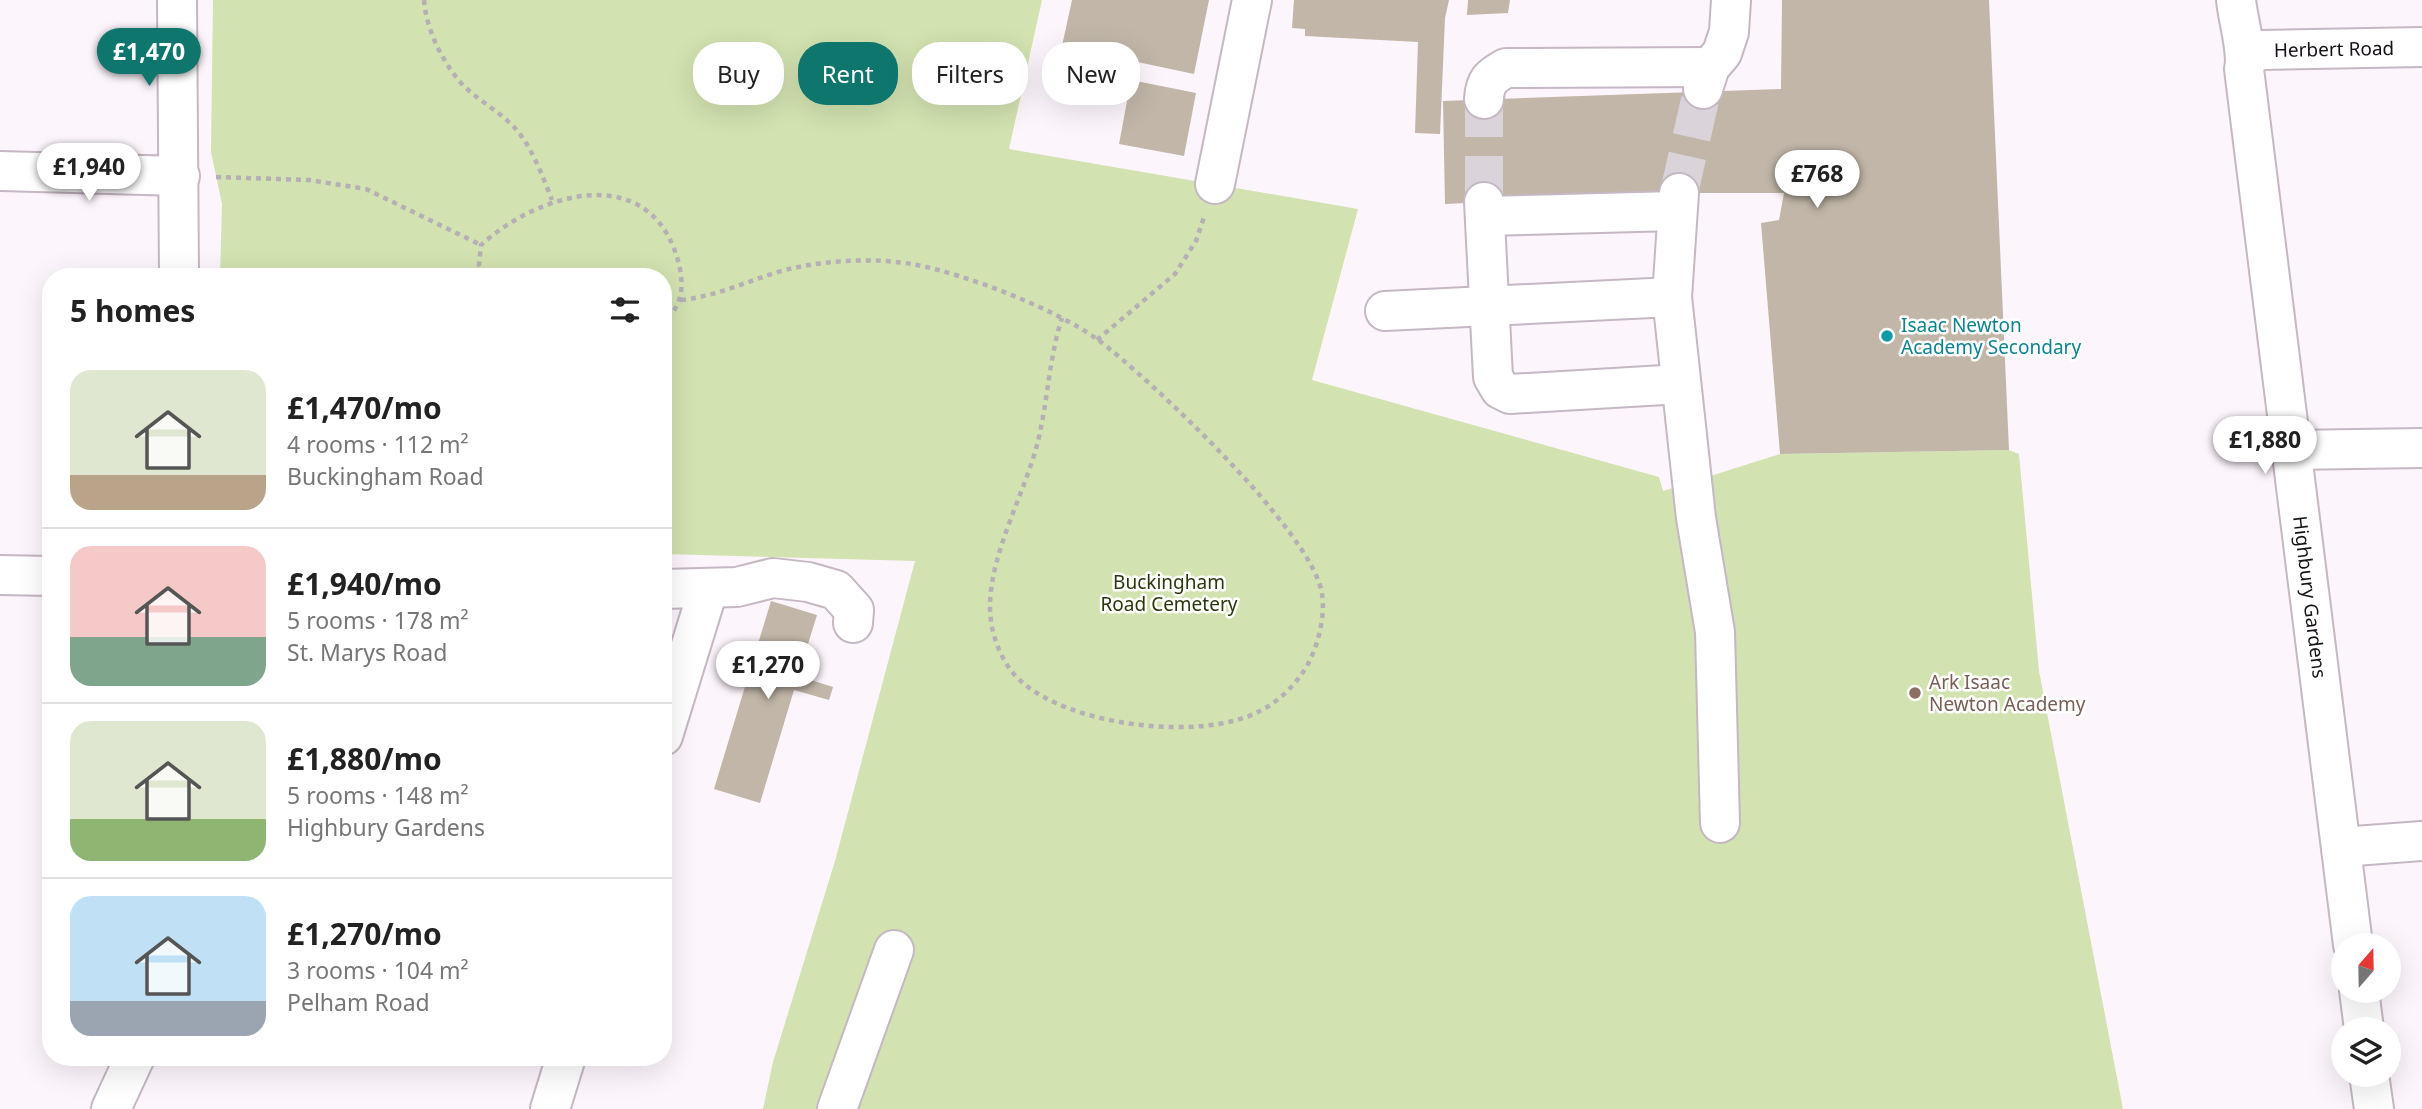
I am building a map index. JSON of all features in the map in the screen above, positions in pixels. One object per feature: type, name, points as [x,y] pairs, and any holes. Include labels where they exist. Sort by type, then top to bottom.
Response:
[{"type":"street","points":[[177,0],[179,268]]},
{"type":"street","points":[[1215,184],[1252,0]]},
{"type":"street","name":"Highbury Gardens","points":[[2236,0],[2239,34],[2247,57],[2244,69],[2352,933]]},
{"type":"street","points":[[1484,99],[1485,85],[1492,75],[1506,68],[1706,79],[1722,53],[1729,32],[1730,1]]},
{"type":"street","name":"Herbert Road","points":[[2247,57],[2260,50],[2422,47]]},
{"type":"street","points":[[0,171],[180,176]]},
{"type":"street","points":[[1681,384],[1510,394],[1500,389],[1493,377],[1485,209],[1677,202],[1672,297],[1696,518],[1715,632],[1720,823]]},
{"type":"street","points":[[1385,311],[1490,308],[1672,297]]},
{"type":"street","points":[[2292,450],[2422,448]]},
{"type":"street","points":[[0,575],[42,576]]},
{"type":"street","points":[[672,589],[737,587],[773,578],[808,582],[836,590],[854,610],[853,623]]},
{"type":"street","points":[[672,707],[708,590]]},
{"type":"street","points":[[2341,847],[2422,841]]},
{"type":"street","points":[[837,1109],[894,950]]},
{"type":"street","points":[[111,1109],[131,1066]]},
{"type":"street","points":[[550,1109],[563,1066]]},
{"type":"street","points":[[2371,1087],[2374,1109]]},
{"type":"path","points":[[424,0],[432,35],[443,57],[462,83],[517,130],[544,178],[552,200]]},
{"type":"path","points":[[180,176],[309,180],[366,189],[481,245]]},
{"type":"path","points":[[1097,340],[1105,330],[1143,304],[1175,274],[1196,241],[1215,184]]},
{"type":"path","points":[[479,268],[481,245],[502,228],[552,200],[594,195],[634,203],[650,212],[664,225],[673,241],[681,278],[681,300]]},
{"type":"path","points":[[672,310],[681,300],[731,291],[786,270],[864,261],[917,265],[1017,298],[1062,318],[1097,340],[1237,468],[1295,539],[1315,573],[1322,592],[1323,617],[1314,645],[1303,672],[1284,695],[1260,711],[1230,722],[1184,726],[1107,720],[1061,706],[1039,695],[1019,681],[996,646],[990,617],[999,558],[1038,441],[1062,318]]},
{"type":"green space","name":"Buckingham Road Cemetery","points":[[213,0],[1042,0],[1028,63],[1028,42],[912,42],[912,105],[1019,105],[1009,149],[1358,209],[1312,380],[1659,477],[1663,491],[1780,454],[2009,450],[2019,454],[2039,671],[2123,1109],[763,1109],[773,1062],[835,861],[915,561],[672,554],[672,268],[220,268],[222,204],[211,152]]},
{"type":"building","points":[[1072,0],[1209,0],[1194,74],[1140,63],[1140,42],[1063,42]]},
{"type":"building","points":[[1294,0],[1449,0],[1445,18],[1440,134],[1415,133],[1418,42],[1305,36],[1305,29],[1292,28]]},
{"type":"building","points":[[1468,0],[1510,0],[1508,13],[1467,15]]},
{"type":"building","name":"Isaac Newton Academy Secondary","points":[[1782,0],[1989,0],[2009,450],[1780,454],[1761,223],[1779,220],[1784,193],[1679,193],[1445,204],[1443,101],[1781,89]]},
{"type":"building","points":[[1140,82],[1196,93],[1184,156],[1119,144],[1126,105],[1140,105]]},
{"type":"building","points":[[771,601],[817,615],[798,676],[833,687],[829,700],[794,690],[760,803],[714,789]]},
{"type":"tunnel","points":[[1679,193],[1702,91]]},
{"type":"tunnel","points":[[1484,99],[1484,202]]},
{"type":"place","name":"Isaac Newton Academy Secondary","points":[[1887,336]]},
{"type":"place","name":"Ark Isaac Newton Academy","points":[[1915,693]]}]
